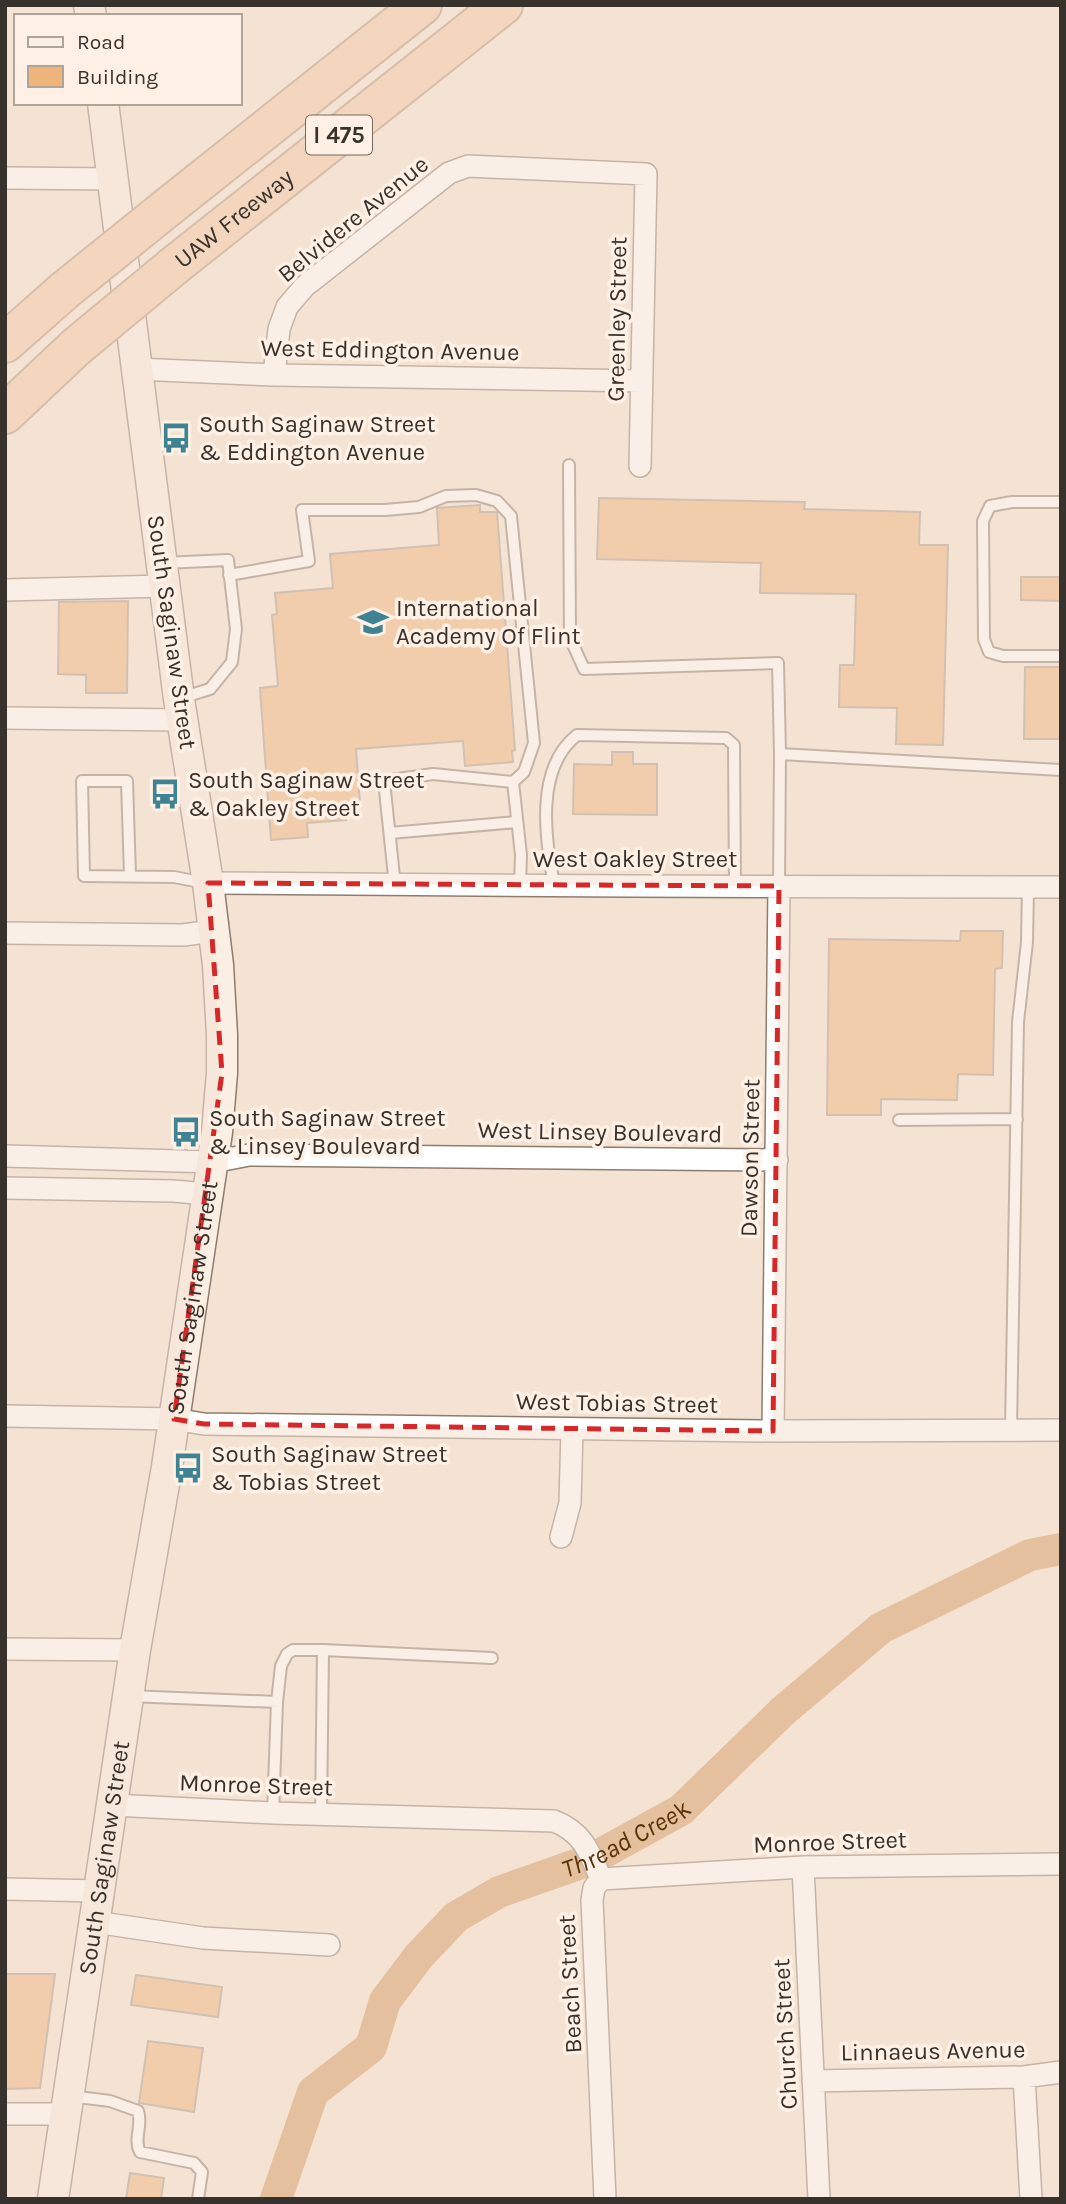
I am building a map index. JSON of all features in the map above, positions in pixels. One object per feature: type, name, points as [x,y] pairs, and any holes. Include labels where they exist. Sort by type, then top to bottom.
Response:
[{"type":"highway","name":"UAW Freeway","points":[[5,343],[65,290],[422,5]]},
{"type":"highway","name":"UAW Freeway","points":[[5,414],[76,347],[503,5]]},
{"type":"main road","name":"South Saginaw Street","points":[[53,2199],[135,1650],[219,1124],[222,1035],[218,965],[208,883],[180,709],[103,105]]},
{"type":"street","name":"Belvidere Avenue","points":[[274,375],[279,329],[287,307],[305,286],[449,173],[468,166],[646,174]]},
{"type":"street","name":"Greenley Street","points":[[639,466],[646,174]]},
{"type":"street","points":[[5,178],[113,179]]},
{"type":"street","name":"West Eddington Avenue","points":[[137,369],[274,375],[642,381]]},
{"type":"street","points":[[5,590],[163,574]]},
{"type":"street","points":[[5,718],[180,709]]},
{"type":"street","name":"West Oakley Street","points":[[208,883],[395,886],[554,884],[1061,887]]},
{"type":"street","name":"Dawson Street","points":[[773,1431],[779,887]]},
{"type":"street","points":[[5,933],[183,935],[213,931]]},
{"type":"street","name":"West Linsey Boulevard","points":[[5,1156],[213,1162],[249,1155],[776,1160]]},
{"type":"street","points":[[5,1188],[208,1194]]},
{"type":"street","name":"West Tobias Street","points":[[5,1416],[174,1419],[204,1424],[572,1429],[1061,1430]]},
{"type":"street","points":[[561,1537],[570,1503],[572,1429]]},
{"type":"street","points":[[5,1649],[135,1650]]},
{"type":"street","name":"Monroe Street","points":[[113,1805],[273,1813],[554,1821],[569,1827],[587,1844],[601,1879],[803,1867],[1061,1864]]},
{"type":"street","name":"Church Street","points":[[803,1867],[819,2199]]},
{"type":"street","name":"Beach Street","points":[[601,1879],[594,1888],[592,1900],[606,2199]]},
{"type":"street","points":[[5,1889],[99,1891]]},
{"type":"street","points":[[95,1922],[203,1938],[329,1945]]},
{"type":"street","name":"Linnaeus Avenue","points":[[813,2081],[1024,2077],[1057,2072]]},
{"type":"street","points":[[1024,2077],[1031,2199]]},
{"type":"street","points":[[5,2114],[68,2105]]},
{"type":"lane","points":[[569,465],[570,638],[584,669],[778,663],[779,887]]},
{"type":"lane","points":[[229,575],[309,561],[302,510],[385,510],[419,507],[446,496],[477,495],[497,500],[511,516],[534,743],[524,772],[513,782],[433,774],[384,780],[395,886]]},
{"type":"lane","points":[[1061,502],[1012,502],[989,506],[983,521],[984,639],[989,652],[1003,656],[1061,656]]},
{"type":"lane","points":[[163,574],[228,560],[236,629],[232,662],[210,689],[180,709]]},
{"type":"lane","points":[[554,884],[546,842],[545,809],[556,764],[565,744],[577,735],[726,738],[734,745],[735,886]]},
{"type":"lane","points":[[780,754],[1061,770]]},
{"type":"lane","points":[[130,876],[127,781],[82,781],[84,876],[174,877],[208,883]]},
{"type":"lane","points":[[513,782],[520,885]]},
{"type":"lane","points":[[391,836],[517,822]]},
{"type":"lane","points":[[1011,1429],[1018,1022],[1027,942],[1028,887]]},
{"type":"lane","points":[[899,1120],[1017,1119]]},
{"type":"lane","points":[[273,1813],[277,1702],[281,1666],[287,1654],[293,1650],[323,1650],[492,1658]]},
{"type":"lane","points":[[321,1813],[323,1650]]},
{"type":"lane","points":[[129,1696],[277,1702]]},
{"type":"lane","points":[[68,2105],[110,2101],[138,2111],[141,2118],[136,2146],[140,2152],[194,2163],[202,2172],[198,2199]]},
{"type":"highlighted area","points":[[208,883],[779,886],[773,1431],[204,1424],[174,1419],[222,1073]]},
{"type":"building","points":[[599,498],[805,502],[804,509],[920,512],[919,545],[948,545],[943,745],[896,744],[897,708],[839,707],[840,665],[854,665],[856,594],[760,593],[761,563],[597,559]]},
{"type":"building","points":[[480,505],[480,512],[497,512],[515,750],[512,751],[513,762],[465,766],[463,741],[356,749],[360,804],[345,805],[346,820],[307,823],[308,837],[271,840],[260,688],[278,686],[272,615],[277,614],[275,593],[333,588],[330,554],[439,545],[437,508]]},
{"type":"building","points":[[1021,577],[1061,577],[1061,601],[1021,600]]},
{"type":"building","points":[[128,601],[127,693],[86,693],[86,675],[58,674],[59,602]]},
{"type":"building","points":[[1025,667],[1061,667],[1061,739],[1024,739]]},
{"type":"building","points":[[612,752],[633,752],[633,764],[657,764],[657,815],[573,814],[574,764],[612,765]]},
{"type":"building","points":[[961,931],[1003,931],[1002,968],[995,969],[993,1075],[958,1074],[957,1100],[881,1099],[881,1115],[827,1115],[829,939],[960,941]]},
{"type":"building","points":[[5,1974],[55,1974],[40,2088],[5,2089]]},
{"type":"building","points":[[136,1975],[222,1987],[218,2017],[131,2005]]},
{"type":"building","points":[[148,2041],[203,2048],[194,2112],[139,2103]]},
{"type":"building","points":[[130,2173],[164,2178],[161,2199],[126,2199]]},
{"type":"waterway","name":"Thread Creek","points":[[276,2199],[313,2092],[371,2047],[385,2001],[419,1956],[456,1917],[499,1892],[590,1860],[681,1810],[783,1711],[881,1628],[1030,1555],[1061,1549]]},
{"type":"place","name":"South Saginaw Street & Eddington Avenue","points":[[176,438]]},
{"type":"place","name":"International Academy Of Flint","points":[[373,622]]},
{"type":"place","name":"South Saginaw Street & Oakley Street","points":[[165,794]]},
{"type":"place","name":"South Saginaw Street & Linsey Boulevard","points":[[186,1132]]},
{"type":"place","name":"South Saginaw Street & Tobias Street","points":[[188,1468]]}]
